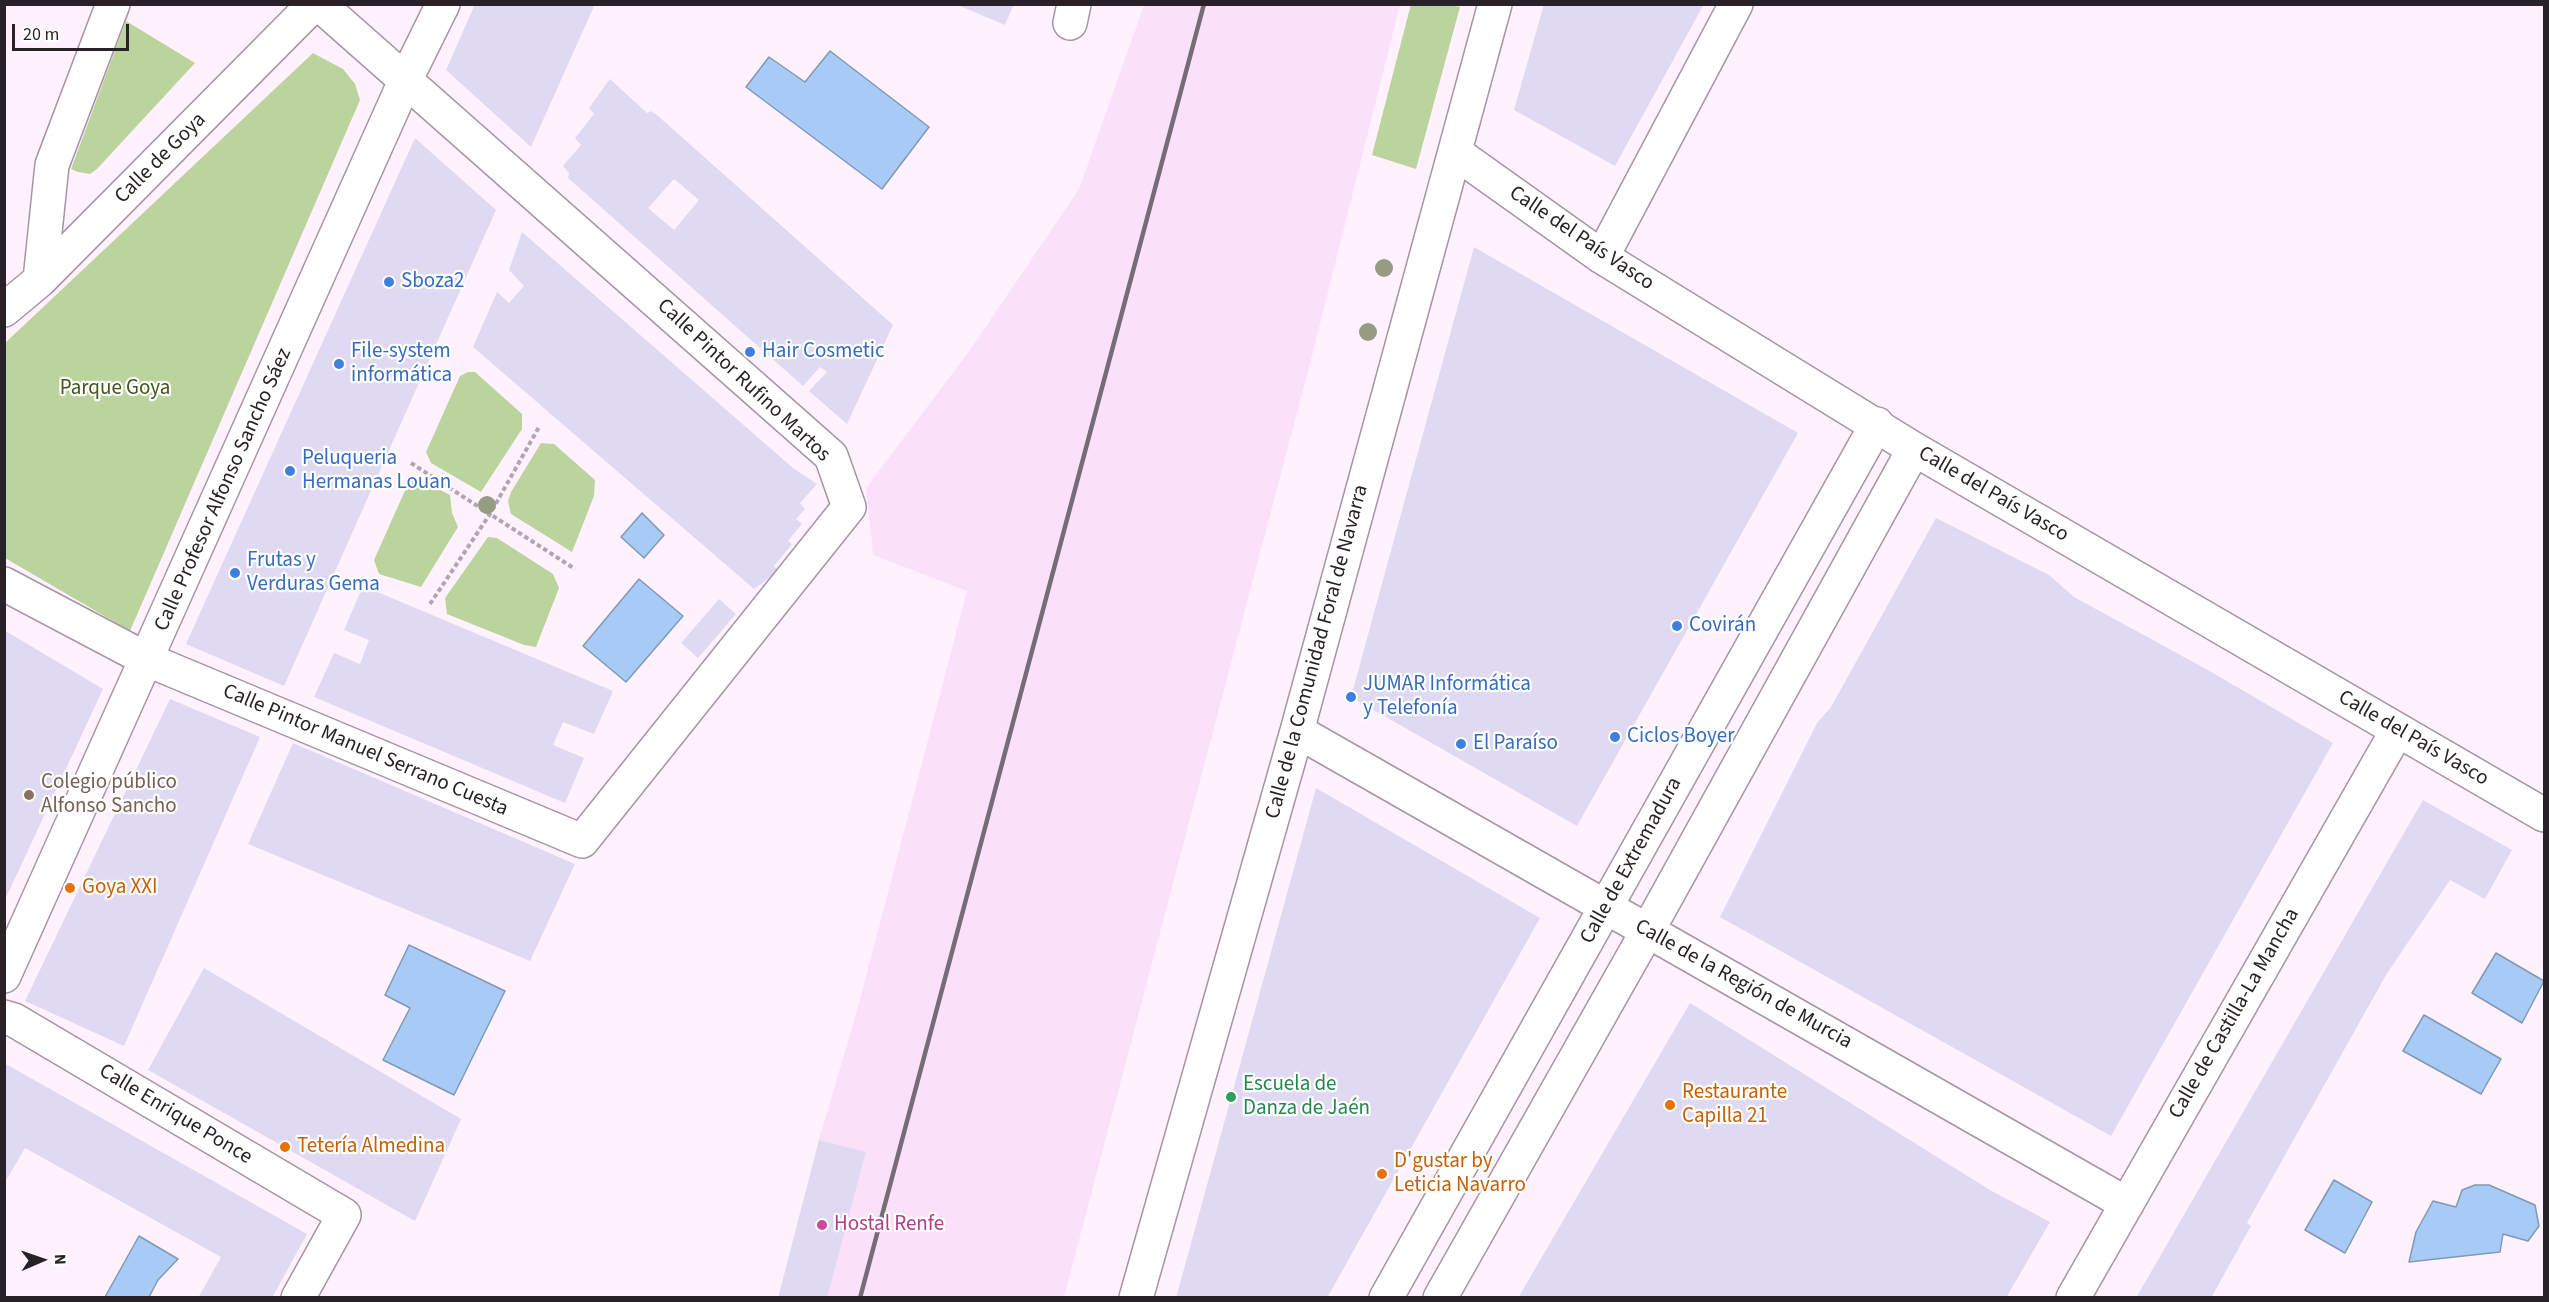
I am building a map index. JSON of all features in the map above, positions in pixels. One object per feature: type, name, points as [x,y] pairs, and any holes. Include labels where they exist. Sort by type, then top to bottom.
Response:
[{"type":"street","points":[[40,280],[52,165],[112,4]]},
{"type":"street","name":"Calle de Goya","points":[[4,310],[40,280],[314,4]]},
{"type":"street","points":[[319,4],[406,79]]},
{"type":"street","name":"Calle Profesor Alfonso Sancho Sáez","points":[[4,975],[148,660],[406,79],[443,4]]},
{"type":"street","name":"Calle de la Comunidad Foral de Navarra","points":[[1136,1298],[1297,731],[1495,4]]},
{"type":"street","points":[[1602,257],[1736,4]]},
{"type":"street","name":"Calle Pintor Rufino Martos","points":[[406,79],[831,456],[849,507],[582,841]]},
{"type":"street","name":"Calle del País Vasco","points":[[1456,153],[1602,257],[1877,424],[1914,449],[2397,731],[2544,814]]},
{"type":"street","name":"Calle de Extremadura","points":[[1386,1298],[1877,424]]},
{"type":"street","points":[[1440,1298],[1648,930],[1914,449]]},
{"type":"street","name":"Calle Pintor Manuel Serrano Cuesta","points":[[4,585],[148,660],[582,841]]},
{"type":"street","name":"Calle de la Región de Murcia","points":[[1297,731],[2127,1204]]},
{"type":"street","name":"Calle de Castilla-La Mancha","points":[[2073,1298],[2397,731]]},
{"type":"street","name":"Calle Enrique Ponce","points":[[4,1017],[14,1020],[344,1215],[298,1298]]},
{"type":"path","points":[[430,604],[490,514],[539,427]]},
{"type":"path","points":[[411,463],[575,569]]},
{"type":"shaded area","points":[[1144,5],[1400,5],[1312,356],[1064,1297],[827,1297],[866,1153],[819,1140],[858,1007],[967,591],[873,555],[866,488],[970,350],[1079,189]]},
{"type":"green space","points":[[1411,4],[1460,7],[1416,169],[1372,155]]},
{"type":"green space","points":[[126,21],[195,63],[97,169],[90,174],[78,172],[71,169]]},
{"type":"green space","name":"Parque Goya","points":[[313,53],[343,69],[355,84],[360,100],[130,631],[5,558],[5,343]]},
{"type":"green space","points":[[468,372],[475,372],[522,414],[522,429],[481,492],[431,463],[426,452],[460,376]]},
{"type":"green space","points":[[541,443],[554,444],[595,480],[594,496],[572,552],[511,514],[508,501],[511,492]]},
{"type":"green space","points":[[412,475],[450,495],[452,513],[458,527],[421,587],[379,574],[374,560]]},
{"type":"green space","points":[[488,537],[497,538],[553,574],[559,588],[536,647],[524,645],[447,614],[445,598]]},
{"type":"water","points":[[830,51],[929,127],[882,189],[746,87],[769,57],[805,82]]},
{"type":"water","points":[[642,513],[664,535],[644,558],[621,537]]},
{"type":"water","points":[[639,579],[683,616],[626,682],[583,646]]},
{"type":"water","points":[[409,945],[505,991],[454,1095],[383,1060],[410,1008],[385,995]]},
{"type":"water","points":[[2496,953],[2544,981],[2522,1023],[2472,993]]},
{"type":"water","points":[[2424,1015],[2501,1059],[2481,1094],[2403,1051]]},
{"type":"water","points":[[2334,1180],[2372,1202],[2345,1253],[2305,1230]]},
{"type":"water","points":[[2475,1185],[2489,1185],[2535,1205],[2539,1226],[2528,1241],[2503,1234],[2500,1252],[2409,1262],[2416,1232],[2433,1201],[2456,1207],[2462,1190]]},
{"type":"water","points":[[139,1236],[178,1259],[158,1280],[149,1297],[105,1297]]},
{"type":"building","points":[[475,4],[595,4],[531,147],[446,70]]},
{"type":"building","points":[[955,4],[1014,4],[1005,25]]},
{"type":"building","points":[[1544,4],[1704,4],[1615,166],[1514,110]]},
{"type":"building","points":[[610,79],[647,113],[651,111],[657,115],[893,325],[847,424],[809,391],[827,372],[820,367],[803,386],[568,178],[569,173],[563,166],[581,145],[575,138],[594,114],[589,108]],"holes":[[[674,179],[699,200],[674,230],[648,208]]]},
{"type":"building","points":[[415,138],[496,210],[284,686],[186,644]]},
{"type":"building","points":[[522,232],[793,468],[817,484],[800,503],[805,509],[796,519],[802,524],[788,541],[792,544],[774,566],[779,571],[754,589],[473,347],[497,292],[509,303],[524,286],[509,270]]},
{"type":"building","points":[[1474,247],[1798,433],[1577,826],[1351,697]]},
{"type":"building","points":[[1936,518],[2049,575],[2074,597],[2206,669],[2333,743],[2111,1136],[1720,917],[1817,723],[1831,707]]},
{"type":"building","points":[[363,586],[613,691],[594,734],[563,722],[553,745],[584,758],[565,803],[314,697],[334,653],[360,664],[369,640],[344,630]]},
{"type":"building","points":[[719,599],[736,614],[698,658],[681,643]]},
{"type":"building","name":"Colegio público Alfonso Sancho","points":[[4,630],[103,689],[4,902]]},
{"type":"building","points":[[170,699],[260,737],[124,1046],[25,1001]]},
{"type":"building","points":[[293,743],[575,864],[530,961],[248,844]]},
{"type":"building","points":[[1316,788],[1540,918],[1327,1298],[1176,1298]]},
{"type":"building","points":[[2423,800],[2512,850],[2485,899],[2450,880],[2386,975],[2247,1223],[2251,1226],[2211,1298],[2136,1298]]},
{"type":"building","points":[[204,968],[461,1119],[415,1221],[148,1070]]},
{"type":"building","points":[[1690,1003],[1990,1190],[2050,1222],[2006,1298],[1518,1298]]},
{"type":"building","points":[[4,1063],[307,1234],[272,1298],[198,1298],[221,1257],[25,1148],[4,1184]]},
{"type":"building","name":"Hostal Renfe","points":[[819,1140],[866,1152],[827,1298],[778,1298]]},
{"type":"railway","points":[[860,1298],[1204,4]]},
{"type":"place","name":"Sboza2","points":[[389,282]]},
{"type":"place","name":"Hair Cosmetic","points":[[750,352]]},
{"type":"place","name":"File-system informática","points":[[339,364]]},
{"type":"place","name":"Peluqueria Hermanas Louan","points":[[290,471]]},
{"type":"place","name":"Frutas y Verduras Gema","points":[[235,573]]},
{"type":"place","name":"Covirán","points":[[1677,626]]},
{"type":"place","name":"JUMAR Informática y Telefonía","points":[[1351,697]]},
{"type":"place","name":"Ciclos Boyer","points":[[1615,737]]},
{"type":"place","name":"El Paraíso","points":[[1461,744]]},
{"type":"place","name":"Colegio público Alfonso Sancho","points":[[29,795]]},
{"type":"place","name":"Goya XXI","points":[[70,888]]},
{"type":"place","name":"Escuela de Danza de Jaén","points":[[1231,1097]]},
{"type":"place","name":"Restaurante Capilla 21","points":[[1670,1105]]},
{"type":"place","name":"Tetería Almedina","points":[[285,1147]]},
{"type":"place","name":"D'gustar by Leticia Navarro","points":[[1382,1174]]},
{"type":"place","name":"Hostal Renfe","points":[[822,1225]]}]
